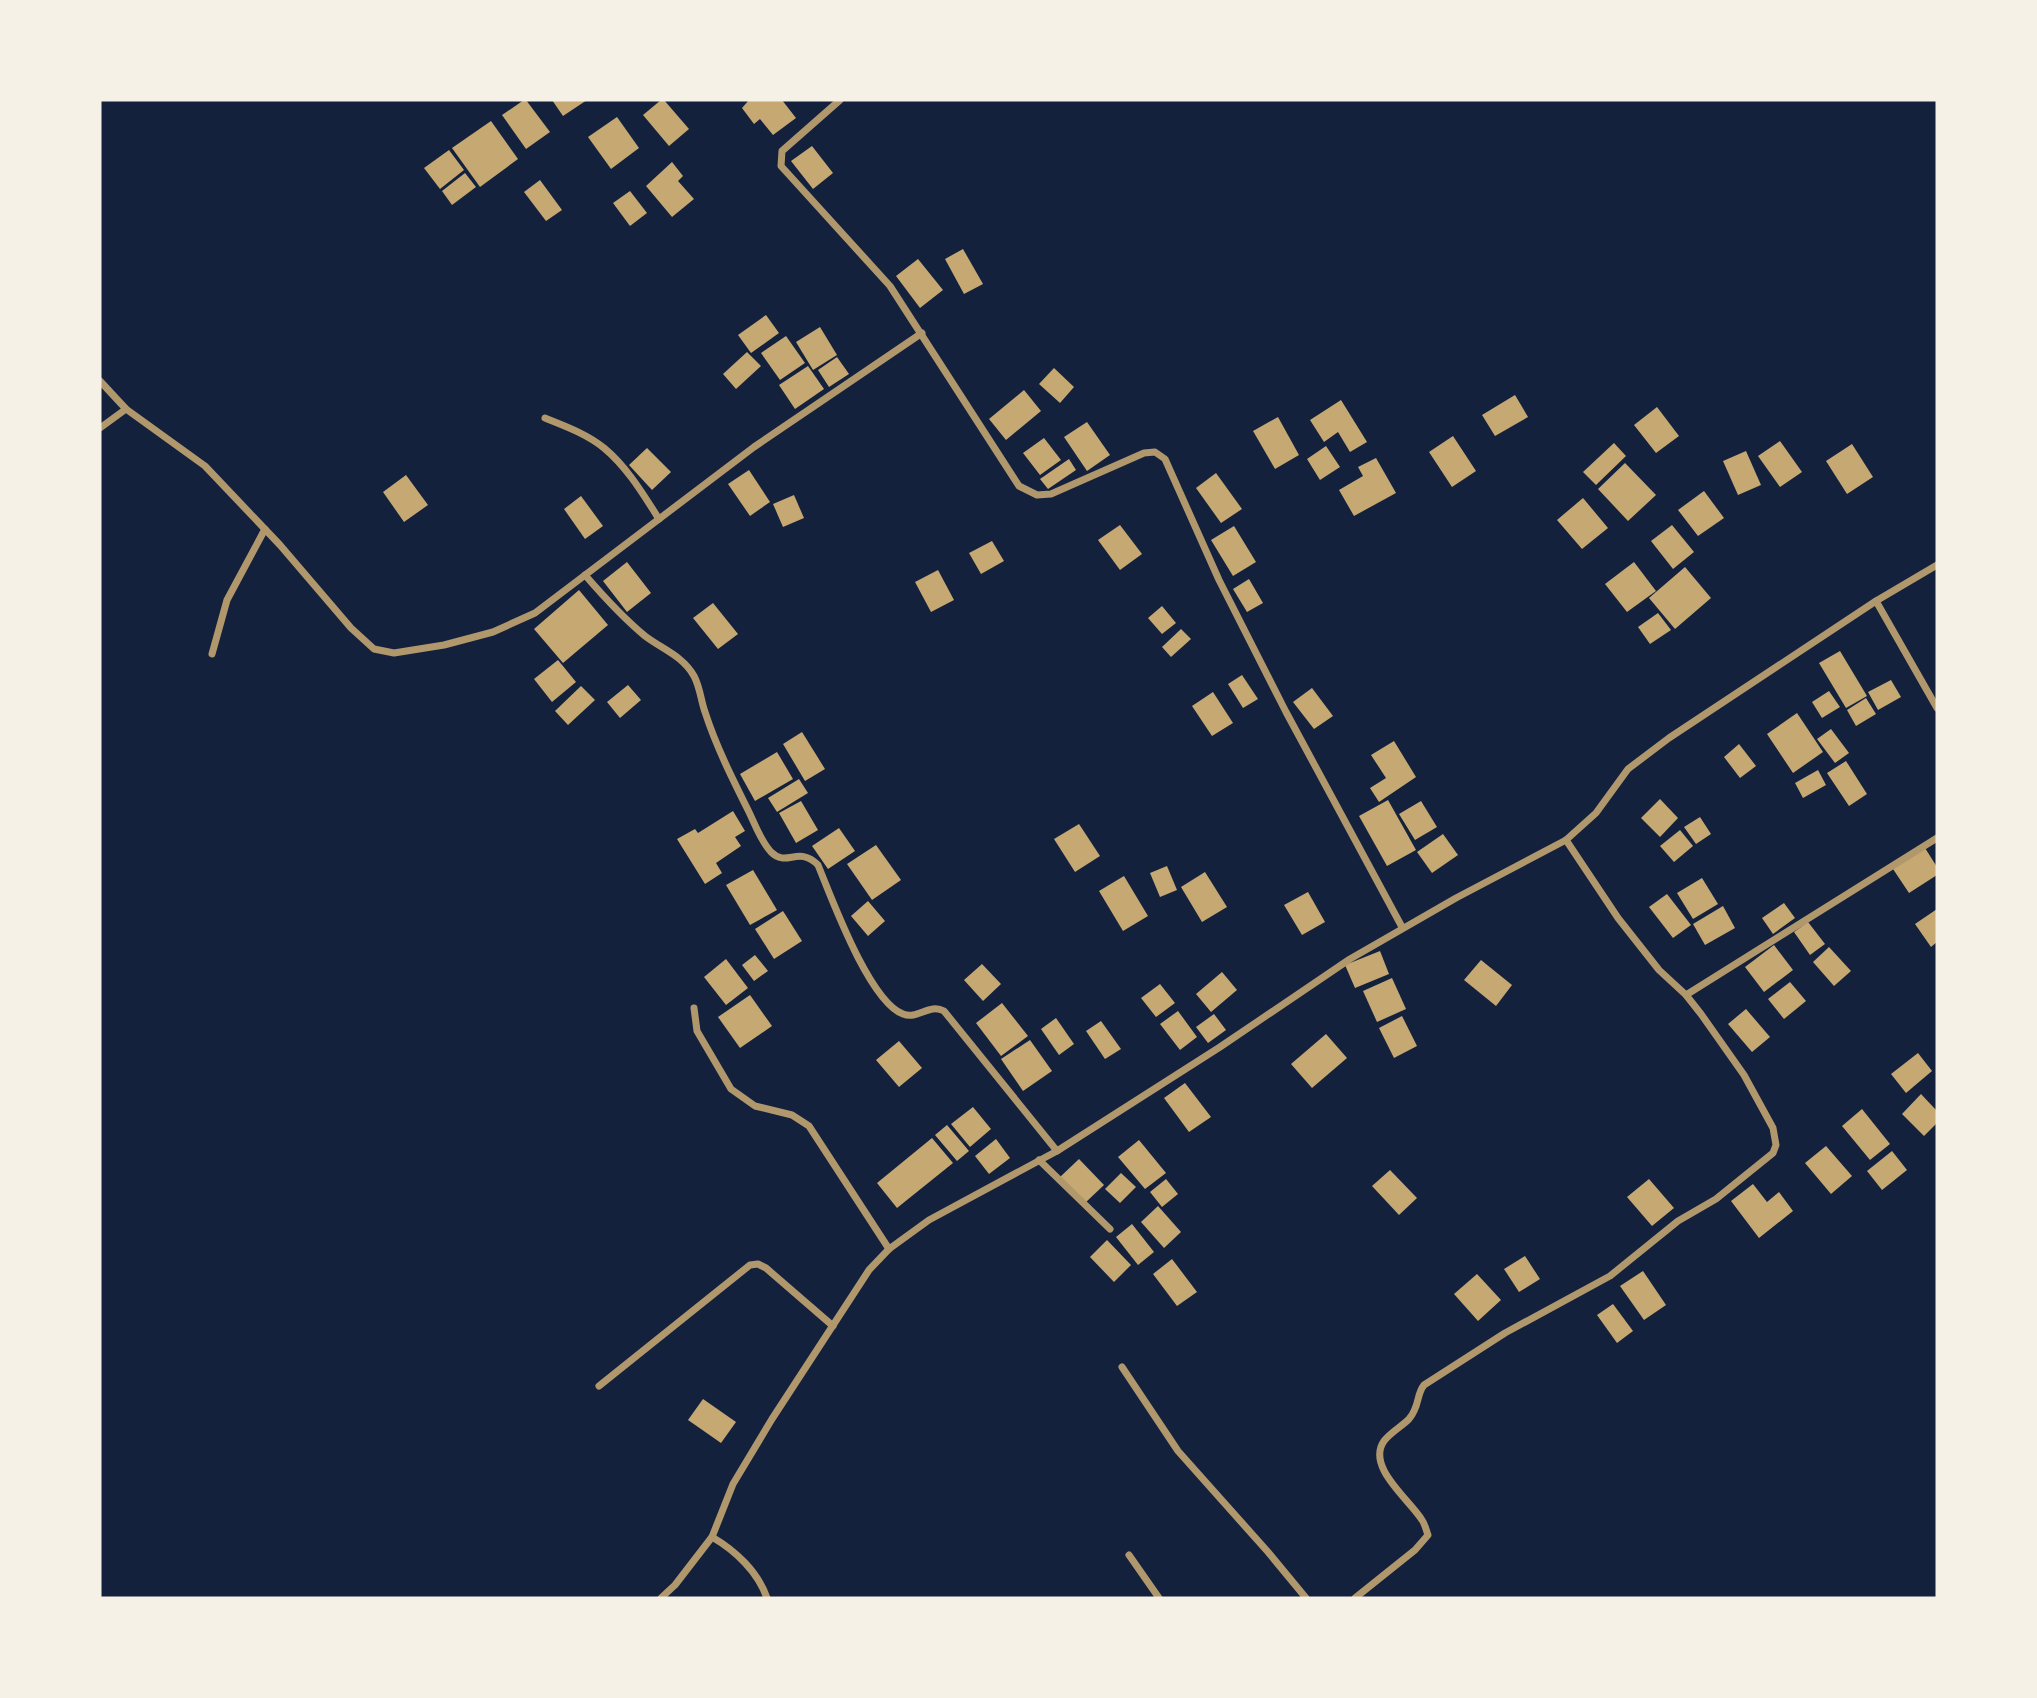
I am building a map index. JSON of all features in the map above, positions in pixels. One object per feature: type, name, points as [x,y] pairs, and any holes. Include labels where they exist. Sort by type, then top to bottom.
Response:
[{"type":"street","points":[[840,100],[782,150],[781,166],[890,286],[1019,486],[1029,493],[1051,494],[1144,453],[1155,452],[1164,459],[1219,580],[1402,928]]},
{"type":"street","points":[[100,381],[126,409],[205,466],[265,529],[351,628],[374,649],[394,653],[444,645],[493,632],[535,613],[754,447],[922,333]]},
{"type":"street","points":[[100,428],[126,409]]},
{"type":"street","points":[[545,418],[604,447],[625,470],[659,519]]},
{"type":"street","points":[[212,654],[228,600],[265,529]]},
{"type":"street","points":[[661,1598],[675,1586],[712,1538],[733,1484],[772,1419],[869,1270],[889,1249],[929,1220],[1057,1151],[1220,1047],[1350,958],[1566,841],[1595,813],[1628,769],[1669,738],[1876,601],[1937,565]]},
{"type":"street","points":[[585,575],[611,607],[687,666],[695,678],[704,711],[725,764],[764,843],[774,855],[784,859],[801,855],[810,857],[818,865],[852,949],[889,1005],[904,1015],[916,1015],[932,1008],[944,1011],[1057,1151]]},
{"type":"street","points":[[1876,601],[1937,708]]},
{"type":"street","points":[[1686,995],[1937,838]]},
{"type":"street","points":[[1355,1598],[1415,1550],[1428,1535],[1423,1521],[1379,1462],[1385,1441],[1409,1418],[1419,1403],[1423,1385],[1506,1333],[1611,1276],[1678,1221],[1717,1199],[1773,1153],[1776,1145],[1773,1128],[1744,1074],[1686,995],[1659,971],[1618,918],[1566,841]]},
{"type":"street","points":[[694,1008],[697,1031],[731,1088],[755,1106],[792,1115],[809,1126],[889,1249]]},
{"type":"street","points":[[1039,1160],[1110,1229]]},
{"type":"street","points":[[599,1386],[750,1265],[758,1264],[766,1268],[833,1326]]},
{"type":"street","points":[[1122,1367],[1178,1451],[1306,1598]]},
{"type":"street","points":[[712,1538],[726,1545],[752,1570],[762,1584],[767,1598]]},
{"type":"street","points":[[1129,1555],[1159,1598]]},
{"type":"building","points":[[524,100],[550,132],[526,149],[502,115]]},
{"type":"building","points":[[552,100],[587,100],[563,116]]},
{"type":"building","points":[[664,100],[689,129],[669,146],[643,115]]},
{"type":"building","points":[[749,100],[782,100],[796,118],[773,135],[760,119],[754,124],[742,108]]},
{"type":"building","points":[[617,117],[639,148],[611,169],[588,137]]},
{"type":"building","points":[[491,121],[518,159],[480,187],[452,148]]},
{"type":"building","points":[[812,146],[833,173],[813,189],[791,161]]},
{"type":"building","points":[[449,150],[464,170],[440,189],[424,168]]},
{"type":"building","points":[[672,162],[683,176],[678,181],[694,199],[672,217],[646,186]]},
{"type":"building","points":[[465,173],[476,187],[452,205],[442,191]]},
{"type":"building","points":[[540,180],[562,210],[546,221],[524,192]]},
{"type":"building","points":[[630,191],[647,213],[630,226],[613,203]]},
{"type":"building","points":[[963,249],[983,284],[964,294],[945,259]]},
{"type":"building","points":[[918,259],[943,290],[920,308],[896,276]]},
{"type":"building","points":[[766,315],[779,333],[751,353],[738,335]]},
{"type":"building","points":[[820,327],[837,355],[813,370],[796,342]]},
{"type":"building","points":[[786,336],[805,363],[780,380],[761,353]]},
{"type":"building","points":[[747,352],[761,366],[736,389],[723,374]]},
{"type":"building","points":[[837,357],[849,374],[829,387],[818,370]]},
{"type":"building","points":[[808,366],[824,389],[795,409],[779,385]]},
{"type":"building","points":[[1054,368],[1074,387],[1060,403],[1039,384]]},
{"type":"building","points":[[1024,390],[1041,411],[1006,440],[989,419]]},
{"type":"building","points":[[1515,395],[1528,417],[1495,436],[1482,415]]},
{"type":"building","points":[[1341,400],[1367,442],[1350,452],[1338,432],[1324,442],[1310,420]]},
{"type":"building","points":[[1657,407],[1679,436],[1656,453],[1634,425]]},
{"type":"building","points":[[1278,417],[1299,455],[1275,469],[1253,431]]},
{"type":"building","points":[[1087,422],[1110,455],[1087,471],[1064,437]]},
{"type":"building","points":[[1453,436],[1476,471],[1452,487],[1429,452]]},
{"type":"building","points":[[1044,438],[1061,460],[1040,475],[1023,453]]},
{"type":"building","points":[[1780,441],[1802,472],[1780,487],[1758,456]]},
{"type":"building","points":[[1614,443],[1626,456],[1596,485],[1583,472]]},
{"type":"building","points":[[1852,444],[1873,477],[1847,494],[1826,461]]},
{"type":"building","points":[[1326,446],[1340,467],[1320,480],[1307,459]]},
{"type":"building","points":[[647,448],[671,472],[652,490],[629,465]]},
{"type":"building","points":[[1746,451],[1761,485],[1738,495],[1723,461]]},
{"type":"building","points":[[1376,458],[1396,493],[1354,516],[1339,490],[1363,476],[1358,467]]},
{"type":"building","points":[[1069,459],[1076,470],[1048,489],[1040,479]]},
{"type":"building","points":[[1625,463],[1656,495],[1628,521],[1598,489]]},
{"type":"building","points":[[749,470],[770,502],[750,516],[728,484]]},
{"type":"building","points":[[1216,473],[1242,509],[1221,523],[1196,488]]},
{"type":"building","points":[[406,475],[428,505],[404,522],[383,492]]},
{"type":"building","points":[[1704,491],[1724,518],[1698,536],[1678,510]]},
{"type":"building","points":[[794,495],[804,518],[783,527],[773,504]]},
{"type":"building","points":[[581,496],[603,526],[585,539],[564,509]]},
{"type":"building","points":[[1583,498],[1608,528],[1582,549],[1557,520]]},
{"type":"building","points":[[1120,525],[1142,554],[1120,570],[1098,540]]},
{"type":"building","points":[[1672,525],[1694,552],[1673,569],[1651,541]]},
{"type":"building","points":[[1234,526],[1256,562],[1233,576],[1211,540]]},
{"type":"building","points":[[992,541],[1004,561],[981,574],[969,553]]},
{"type":"building","points":[[627,562],[651,593],[627,612],[603,581]]},
{"type":"building","points":[[1634,562],[1656,591],[1627,612],[1605,584]]},
{"type":"building","points":[[1685,567],[1711,598],[1675,629],[1649,598]]},
{"type":"building","points":[[938,570],[954,600],[931,612],[915,582]]},
{"type":"building","points":[[1249,579],[1263,603],[1247,612],[1233,589]]},
{"type":"building","points":[[579,590],[608,625],[563,663],[534,629]]},
{"type":"building","points":[[713,603],[738,634],[718,649],[693,618]]},
{"type":"building","points":[[1162,606],[1176,623],[1162,634],[1148,618]]},
{"type":"building","points":[[1658,613],[1671,630],[1650,644],[1638,627]]},
{"type":"building","points":[[1181,629],[1191,639],[1171,657],[1162,647]]},
{"type":"building","points":[[1840,651],[1867,696],[1846,708],[1819,663]]},
{"type":"building","points":[[558,660],[576,682],[552,702],[534,679]]},
{"type":"building","points":[[1242,675],[1258,699],[1243,708],[1228,684]]},
{"type":"building","points":[[1891,680],[1901,697],[1878,710],[1868,692]]},
{"type":"building","points":[[628,685],[641,700],[620,718],[607,702]]},
{"type":"building","points":[[581,686],[595,700],[568,725],[555,711]]},
{"type":"building","points":[[1312,688],[1333,716],[1314,729],[1293,702]]},
{"type":"building","points":[[1829,691],[1840,707],[1822,718],[1812,702]]},
{"type":"building","points":[[1213,692],[1233,723],[1212,736],[1192,706]]},
{"type":"building","points":[[1866,698],[1876,714],[1856,726],[1847,710]]},
{"type":"building","points":[[1797,713],[1823,752],[1793,773],[1767,734]]},
{"type":"building","points":[[1831,729],[1849,753],[1835,763],[1817,739]]},
{"type":"building","points":[[802,732],[825,769],[805,781],[783,744]]},
{"type":"building","points":[[1394,741],[1416,777],[1379,802],[1370,788],[1386,778],[1371,755]]},
{"type":"building","points":[[1739,744],[1756,766],[1740,778],[1724,757]]},
{"type":"building","points":[[777,752],[793,779],[755,801],[740,774]]},
{"type":"building","points":[[1846,761],[1867,794],[1849,806],[1827,773]]},
{"type":"building","points":[[1818,770],[1826,785],[1803,798],[1795,783]]},
{"type":"building","points":[[799,779],[808,793],[777,812],[768,798]]},
{"type":"building","points":[[1660,799],[1678,818],[1660,837],[1641,818]]},
{"type":"building","points":[[1388,800],[1416,850],[1387,866],[1359,816]]},
{"type":"building","points":[[801,801],[818,830],[796,843],[779,813]]},
{"type":"building","points":[[1421,801],[1437,827],[1415,840],[1399,814]]},
{"type":"building","points":[[733,811],[745,831],[735,837],[741,846],[716,863],[722,873],[705,884],[677,839],[695,829],[698,833]]},
{"type":"building","points":[[1700,817],[1711,834],[1696,844],[1684,827]]},
{"type":"building","points":[[1079,824],[1100,856],[1075,872],[1054,839]]},
{"type":"building","points":[[839,828],[855,851],[828,869],[812,846]]},
{"type":"building","points":[[1680,830],[1693,846],[1674,862],[1660,846]]},
{"type":"building","points":[[1443,834],[1458,855],[1432,873],[1417,852]]},
{"type":"building","points":[[876,845],[901,880],[872,900],[847,864]]},
{"type":"building","points":[[1925,848],[1937,867],[1937,875],[1909,893],[1893,869]]},
{"type":"building","points":[[1167,866],[1177,890],[1160,897],[1150,873]]},
{"type":"building","points":[[753,870],[777,910],[750,925],[726,885]]},
{"type":"building","points":[[1205,872],[1227,907],[1202,922],[1181,887]]},
{"type":"building","points":[[1124,876],[1148,916],[1123,931],[1099,891]]},
{"type":"building","points":[[1702,878],[1718,904],[1693,919],[1677,893]]},
{"type":"building","points":[[1308,892],[1325,922],[1302,935],[1284,905]]},
{"type":"building","points":[[1667,894],[1691,925],[1673,938],[1649,907]]},
{"type":"building","points":[[868,901],[885,921],[868,936],[851,916]]},
{"type":"building","points":[[1784,903],[1795,918],[1773,934],[1762,918]]},
{"type":"building","points":[[1723,906],[1735,928],[1705,945],[1693,924]]},
{"type":"building","points":[[1937,909],[1937,942],[1931,947],[1915,924]]},
{"type":"building","points":[[783,911],[802,941],[774,959],[755,929]]},
{"type":"building","points":[[1808,922],[1825,944],[1810,955],[1794,932]]},
{"type":"building","points":[[1774,945],[1793,970],[1764,992],[1745,967]]},
{"type":"building","points":[[1829,947],[1851,971],[1834,986],[1813,962]]},
{"type":"building","points":[[1380,951],[1389,974],[1355,988],[1345,965]]},
{"type":"building","points":[[755,955],[768,971],[754,981],[742,965]]},
{"type":"building","points":[[726,959],[748,988],[726,1005],[704,977]]},
{"type":"building","points":[[1481,960],[1512,985],[1496,1006],[1464,980]]},
{"type":"building","points":[[982,964],[1001,984],[983,1001],[964,980]]},
{"type":"building","points":[[1222,972],[1237,990],[1211,1012],[1196,994]]},
{"type":"building","points":[[1392,978],[1406,1009],[1377,1022],[1363,991]]},
{"type":"building","points":[[1790,982],[1806,1001],[1784,1019],[1768,999]]},
{"type":"building","points":[[1160,984],[1175,1003],[1156,1017],[1141,998]]},
{"type":"building","points":[[750,995],[772,1026],[740,1048],[718,1017]]},
{"type":"building","points":[[1002,1003],[1028,1036],[1001,1056],[976,1023]]},
{"type":"building","points":[[1746,1009],[1770,1037],[1752,1052],[1728,1024]]},
{"type":"building","points":[[1178,1011],[1197,1037],[1180,1050],[1160,1024]]},
{"type":"building","points":[[1214,1014],[1226,1030],[1208,1043],[1196,1027]]},
{"type":"building","points":[[1402,1016],[1417,1046],[1394,1058],[1379,1028]]},
{"type":"building","points":[[1056,1018],[1074,1044],[1059,1055],[1041,1029]]},
{"type":"building","points":[[1101,1021],[1121,1049],[1105,1059],[1086,1031]]},
{"type":"building","points":[[1326,1034],[1347,1058],[1312,1088],[1291,1064]]},
{"type":"building","points":[[1030,1040],[1052,1071],[1023,1091],[1001,1059]]},
{"type":"building","points":[[899,1041],[922,1068],[899,1087],[876,1060]]},
{"type":"building","points":[[1918,1053],[1932,1071],[1906,1093],[1891,1074]]},
{"type":"building","points":[[1185,1083],[1211,1117],[1189,1132],[1164,1098]]},
{"type":"building","points":[[1921,1094],[1937,1111],[1937,1123],[1924,1136],[1902,1114]]},
{"type":"building","points":[[973,1107],[991,1129],[970,1147],[951,1124]]},
{"type":"building","points":[[1862,1109],[1890,1144],[1870,1160],[1842,1126]]},
{"type":"building","points":[[947,1125],[969,1151],[957,1161],[935,1135]]},
{"type":"building","points":[[932,1138],[953,1163],[897,1208],[877,1183]]},
{"type":"building","points":[[996,1139],[1010,1158],[989,1174],[975,1156]]},
{"type":"building","points":[[1139,1140],[1166,1173],[1145,1189],[1118,1157]]},
{"type":"building","points":[[1826,1146],[1852,1176],[1831,1194],[1805,1163]]},
{"type":"building","points":[[1892,1151],[1907,1170],[1882,1190],[1867,1171]]},
{"type":"building","points":[[1079,1159],[1104,1185],[1085,1203],[1060,1177]]},
{"type":"building","points":[[1390,1170],[1417,1198],[1399,1215],[1372,1186]]},
{"type":"building","points":[[1121,1173],[1136,1187],[1120,1203],[1105,1189]]},
{"type":"building","points":[[1166,1179],[1178,1194],[1162,1207],[1150,1192]]},
{"type":"building","points":[[1649,1179],[1674,1208],[1652,1226],[1627,1197]]},
{"type":"building","points":[[1753,1184],[1767,1202],[1779,1192],[1793,1211],[1759,1238],[1731,1201]]},
{"type":"building","points":[[1158,1206],[1181,1232],[1164,1248],[1141,1222]]},
{"type":"building","points":[[1132,1224],[1154,1252],[1138,1265],[1116,1237]]},
{"type":"building","points":[[1107,1240],[1131,1265],[1114,1282],[1090,1257]]},
{"type":"building","points":[[1525,1256],[1540,1279],[1519,1292],[1504,1269]]},
{"type":"building","points":[[1172,1259],[1197,1292],[1177,1306],[1153,1274]]},
{"type":"building","points":[[1643,1271],[1666,1305],[1644,1320],[1620,1286]]},
{"type":"building","points":[[1477,1274],[1501,1300],[1478,1321],[1454,1294]]},
{"type":"building","points":[[1613,1304],[1633,1331],[1617,1343],[1597,1315]]},
{"type":"building","points":[[703,1399],[736,1422],[721,1443],[688,1420]]}]
